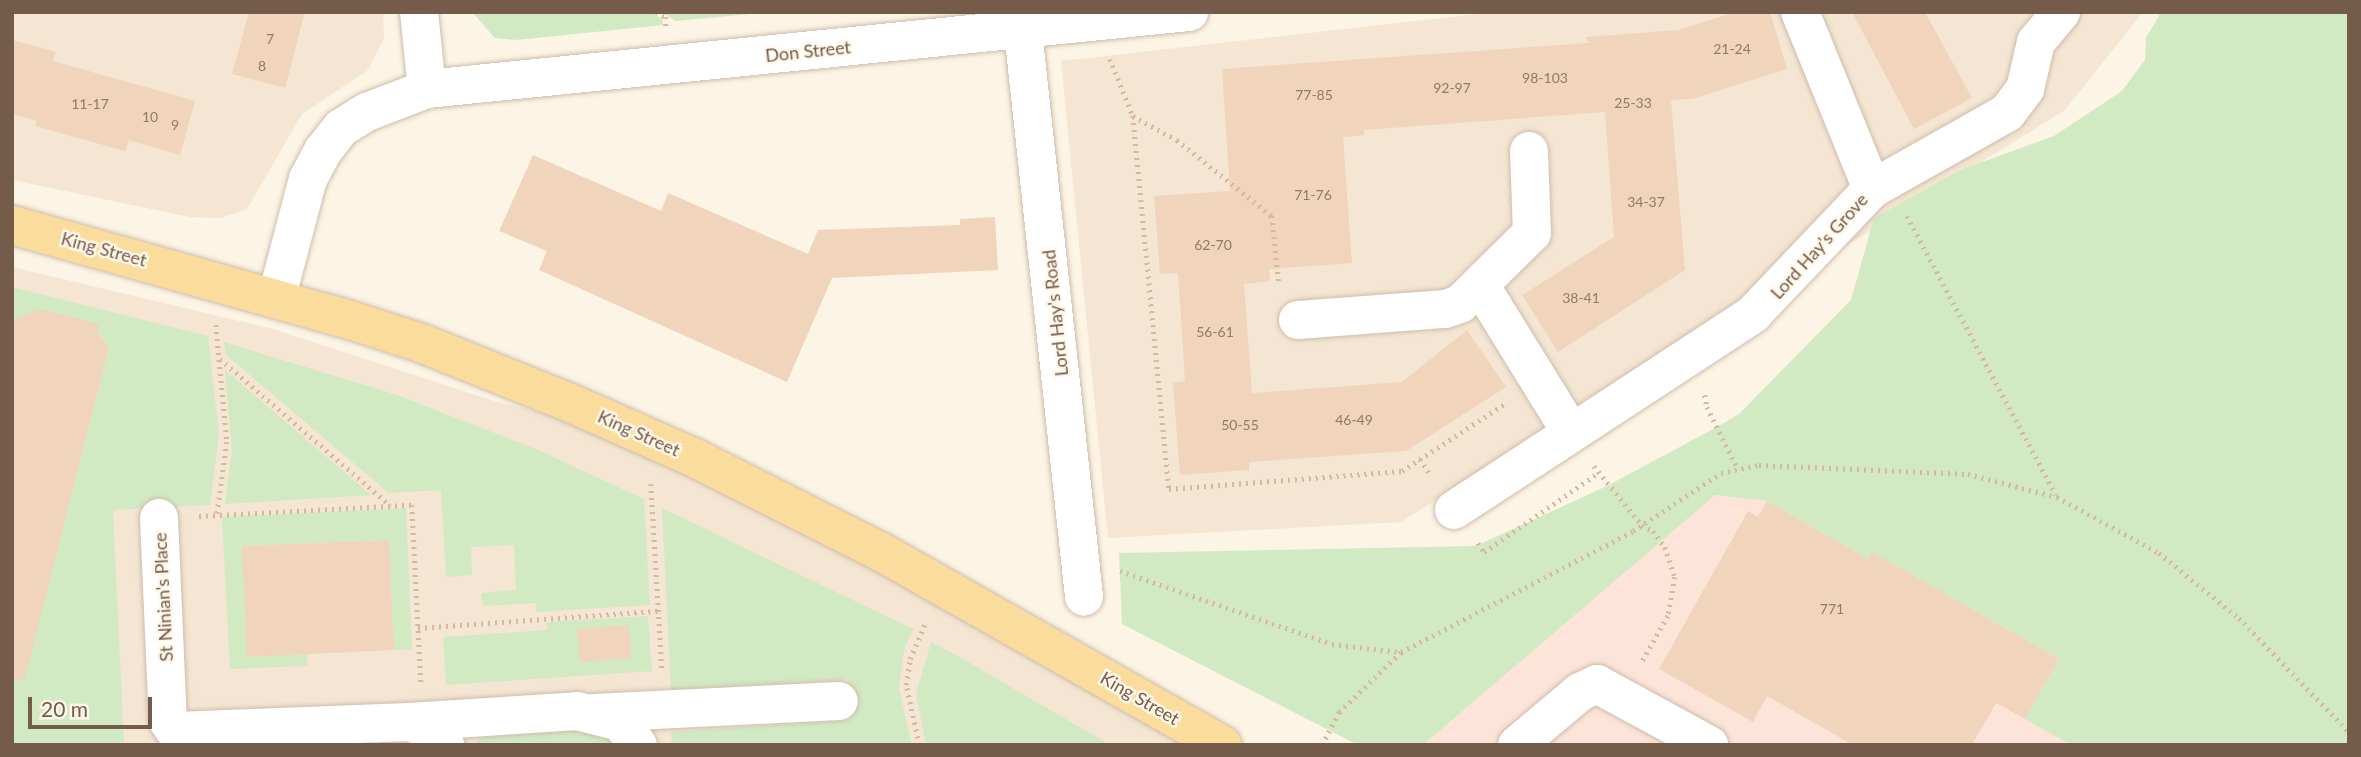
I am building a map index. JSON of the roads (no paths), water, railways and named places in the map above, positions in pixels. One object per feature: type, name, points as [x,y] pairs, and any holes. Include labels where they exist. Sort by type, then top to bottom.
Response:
[{"type":"main road","name":"King Street","points":[[12,225],[277,296],[446,352],[649,438],[944,586],[1211,742]]},
{"type":"street","points":[[419,12],[427,89]]},
{"type":"street","name":"Don Street","points":[[277,296],[308,179],[323,151],[341,128],[367,112],[427,89],[1023,20],[1103,21],[1189,12]]},
{"type":"street","name":"Lord Hay's Grove","points":[[1454,510],[1570,431],[1700,352],[1777,294],[1884,180],[1800,12]]},
{"type":"street","points":[[1884,180],[2007,113],[2025,89],[2036,43],[2061,12]]},
{"type":"street","name":"Lord Hay's Road","points":[[1023,20],[1084,597]]},
{"type":"street","points":[[1298,320],[1446,309],[1460,303],[1532,233],[1528,151]]},
{"type":"street","points":[[1480,285],[1570,431]]},
{"type":"street","name":"St Ninian's Place","points":[[159,518],[168,721],[184,734],[234,738],[426,729],[565,711],[594,713],[839,701]]},
{"type":"street","points":[[1517,745],[1588,686],[1597,684],[1709,745]]},
{"type":"street","points":[[594,713],[620,722],[638,745]]}]
